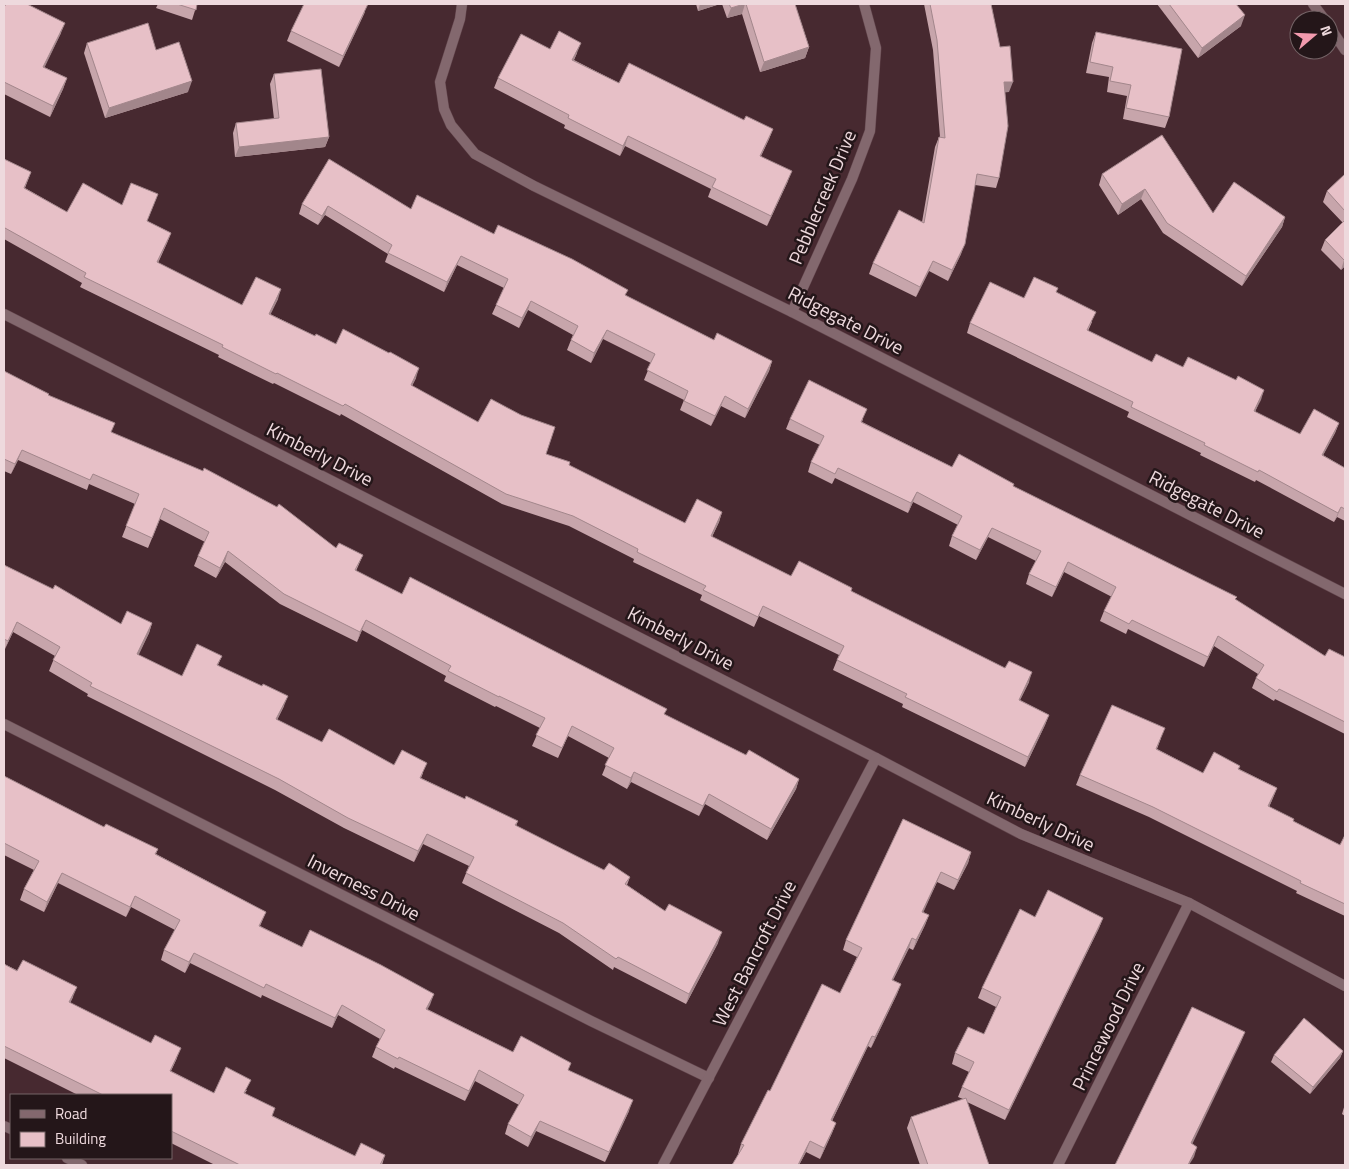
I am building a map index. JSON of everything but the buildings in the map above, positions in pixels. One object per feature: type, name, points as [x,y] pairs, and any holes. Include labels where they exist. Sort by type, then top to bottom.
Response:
[{"type":"street","name":"Ridgegate Drive","points":[[462,4],[460,19],[440,82],[444,109],[451,125],[475,154],[534,186],[792,312],[1345,594]]},
{"type":"street","name":"Pebblecreek Drive","points":[[792,312],[852,178],[870,132],[876,48],[864,4]]},
{"type":"street","name":"Kimberly Drive","points":[[4,314],[1032,839],[1188,903],[1345,986]]},
{"type":"street","name":"Inverness Drive","points":[[4,724],[582,1016],[709,1078]]},
{"type":"street","name":"West Bancroft Drive","points":[[663,1165],[876,758]]},
{"type":"street","name":"Princewood Drive","points":[[1058,1165],[1188,903]]},
{"type":"street","points":[[69,1159],[82,1165]]}]
